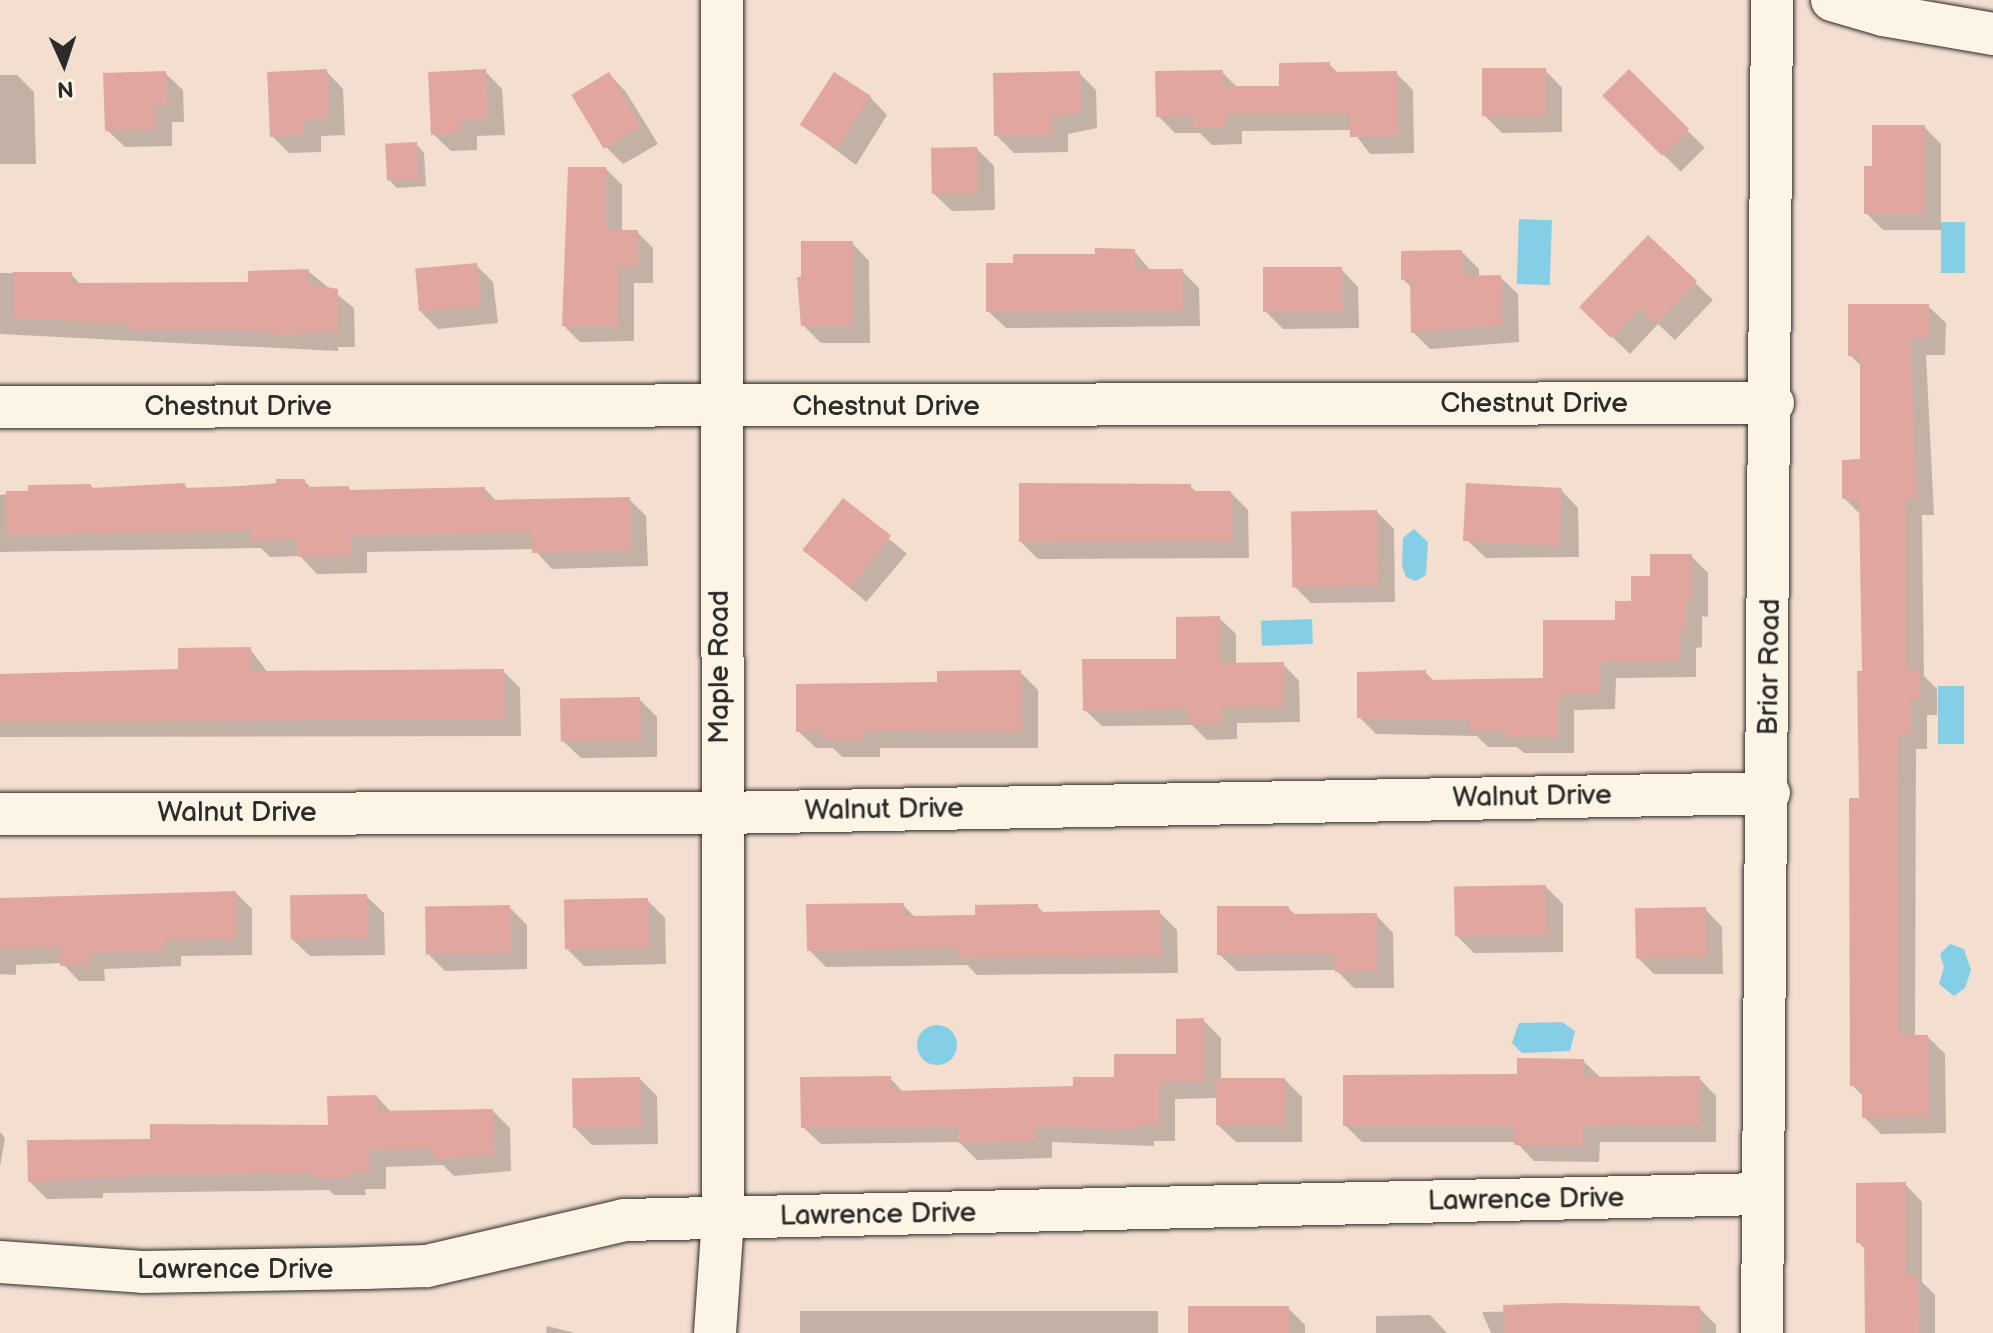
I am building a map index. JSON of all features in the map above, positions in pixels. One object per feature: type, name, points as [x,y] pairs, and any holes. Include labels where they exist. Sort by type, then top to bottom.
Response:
[{"type":"street","name":"Maple Road","points":[[715,1333],[723,1218],[719,408],[722,0]]},
{"type":"street","name":"Briar Road","points":[[1762,1333],[1773,403],[1772,0]]},
{"type":"street","points":[[1832,0],[1883,15],[1993,34]]},
{"type":"street","name":"Chestnut Drive","points":[[0,407],[719,408],[1773,403]]},
{"type":"street","name":"Walnut Drive","points":[[0,814],[721,813],[1769,793]]},
{"type":"street","name":"Lawrence Drive","points":[[0,1262],[142,1272],[427,1266],[624,1220],[1762,1194]]},
{"type":"water","points":[[1519,219],[1552,220],[1550,285],[1517,284]]},
{"type":"water","points":[[1941,222],[1965,222],[1965,273],[1941,273]]},
{"type":"water","points":[[1414,529],[1428,542],[1426,575],[1416,581],[1406,577],[1402,566],[1403,538]]},
{"type":"water","points":[[1312,619],[1313,644],[1262,646],[1261,621]]},
{"type":"water","points":[[1938,686],[1964,686],[1964,744],[1938,744]]},
{"type":"water","points":[[1950,944],[1964,949],[1971,970],[1965,988],[1954,996],[1939,984],[1944,967],[1940,954]]},
{"type":"water","points":[[1562,1022],[1575,1031],[1570,1051],[1522,1053],[1512,1043],[1519,1023]]},
{"type":"water","points":[[937,1025],[951,1031],[957,1045],[951,1059],[937,1065],[923,1059],[917,1045],[923,1031]]},
{"type":"building","points":[[1330,62],[1330,72],[1397,71],[1398,136],[1350,137],[1350,113],[1225,114],[1225,128],[1193,128],[1193,116],[1156,117],[1155,71],[1223,70],[1223,86],[1279,86],[1279,63]]},
{"type":"building","points":[[1482,68],[1546,68],[1546,116],[1482,116]]},
{"type":"building","points":[[327,69],[329,118],[304,120],[304,135],[270,137],[267,72]]},
{"type":"building","points":[[486,69],[488,118],[460,120],[461,133],[431,135],[428,72]]},
{"type":"building","points":[[1629,69],[1689,129],[1662,156],[1602,96]]},
{"type":"building","points":[[166,71],[167,105],[155,106],[156,129],[105,131],[103,73]]},
{"type":"building","points":[[1080,71],[1081,112],[1051,117],[1052,136],[994,136],[993,73]]},
{"type":"building","points":[[609,72],[641,126],[604,149],[571,95]]},
{"type":"building","points":[[834,72],[871,96],[837,149],[800,125]]},
{"type":"building","points":[[1872,125],[1925,125],[1925,214],[1864,214],[1864,166],[1872,166]]},
{"type":"building","points":[[417,142],[419,179],[387,181],[385,144]]},
{"type":"building","points":[[977,147],[978,193],[932,194],[931,148]]},
{"type":"building","points":[[568,167],[606,167],[606,230],[638,230],[638,267],[619,267],[618,326],[562,326]]},
{"type":"building","points":[[1648,235],[1697,281],[1656,324],[1640,308],[1611,338],[1579,307]]},
{"type":"building","points":[[801,241],[853,241],[853,326],[801,326],[797,277],[801,277]]},
{"type":"building","points":[[1095,248],[1135,249],[1135,269],[1183,269],[1183,310],[986,312],[986,263],[1013,263],[1013,254],[1095,254]]},
{"type":"building","points":[[1462,250],[1463,276],[1501,275],[1502,325],[1411,333],[1410,279],[1401,280],[1401,251]]},
{"type":"building","points":[[477,263],[481,306],[419,311],[415,268]]},
{"type":"building","points":[[1263,267],[1342,267],[1342,312],[1263,312]]},
{"type":"building","points":[[309,269],[309,284],[338,289],[338,331],[284,335],[252,330],[130,330],[130,324],[13,318],[13,272],[72,272],[72,283],[248,282],[248,271]]},
{"type":"building","points":[[1848,304],[1929,304],[1929,338],[1910,338],[1917,498],[1906,498],[1907,670],[1920,670],[1920,699],[1910,699],[1911,733],[1899,733],[1898,752],[1899,1035],[1928,1035],[1929,1117],[1862,1118],[1862,1086],[1850,1086],[1849,798],[1859,798],[1857,671],[1862,671],[1859,499],[1842,499],[1842,460],[1860,459],[1860,356],[1848,356]]},
{"type":"building","points":[[276,479],[305,479],[305,487],[349,486],[349,490],[485,487],[486,500],[630,497],[631,550],[532,553],[532,532],[350,536],[351,556],[298,557],[297,539],[251,541],[251,531],[7,535],[6,491],[28,491],[28,485],[91,484],[91,488],[185,483],[185,488],[276,485]]},
{"type":"building","points":[[1019,483],[1191,484],[1191,491],[1231,491],[1232,541],[1019,542]]},
{"type":"building","points":[[1466,483],[1562,488],[1559,546],[1463,541]]},
{"type":"building","points":[[843,498],[891,536],[850,588],[802,550]]},
{"type":"building","points":[[1377,510],[1378,586],[1292,587],[1291,512]]},
{"type":"building","points":[[1650,554],[1692,554],[1692,601],[1686,600],[1686,631],[1680,632],[1680,661],[1600,662],[1599,693],[1558,694],[1558,737],[1505,737],[1505,731],[1469,731],[1469,720],[1357,718],[1357,672],[1426,670],[1426,680],[1543,678],[1543,620],[1615,620],[1615,601],[1631,601],[1631,576],[1650,576]]},
{"type":"building","points":[[1220,616],[1220,663],[1284,662],[1284,706],[1222,707],[1222,724],[1188,724],[1188,709],[1083,711],[1082,659],[1176,659],[1176,617]]},
{"type":"building","points":[[251,647],[251,671],[504,669],[504,719],[0,722],[0,674],[178,669],[178,648]]},
{"type":"building","points":[[1021,670],[1022,732],[864,731],[864,740],[822,740],[822,732],[796,732],[796,684],[937,682],[937,671]]},
{"type":"building","points":[[640,697],[641,740],[561,741],[560,698]]},
{"type":"building","points":[[1546,885],[1547,935],[1455,937],[1454,887]]},
{"type":"building","points":[[236,891],[237,939],[165,940],[166,951],[89,953],[89,965],[60,966],[60,947],[0,949],[0,898]]},
{"type":"building","points":[[367,894],[368,938],[291,939],[290,895]]},
{"type":"building","points":[[648,898],[649,948],[565,949],[564,899]]},
{"type":"building","points":[[904,903],[904,916],[975,915],[975,905],[1038,904],[1038,912],[1160,910],[1161,956],[957,958],[957,948],[807,951],[806,904]]},
{"type":"building","points":[[510,905],[511,953],[426,954],[425,906]]},
{"type":"building","points":[[1217,906],[1289,906],[1289,914],[1377,913],[1377,971],[1335,972],[1335,954],[1217,955]]},
{"type":"building","points":[[1706,907],[1707,957],[1636,958],[1635,908]]},
{"type":"building","points":[[1204,1018],[1205,1082],[1159,1082],[1159,1124],[1138,1125],[1138,1130],[1035,1126],[1036,1141],[958,1143],[958,1127],[801,1128],[800,1077],[891,1076],[891,1091],[1073,1086],[1073,1077],[1114,1077],[1114,1054],[1176,1054],[1176,1019]]},
{"type":"building","points":[[1517,1058],[1584,1059],[1584,1077],[1700,1076],[1700,1125],[1583,1126],[1583,1146],[1514,1145],[1515,1126],[1343,1126],[1343,1075],[1517,1074]]},
{"type":"building","points":[[640,1077],[641,1127],[573,1128],[572,1078]]},
{"type":"building","points":[[1216,1078],[1285,1078],[1285,1125],[1216,1125]]},
{"type":"building","points":[[377,1095],[378,1111],[493,1109],[494,1154],[434,1160],[434,1149],[369,1150],[369,1172],[349,1173],[349,1178],[314,1179],[315,1173],[150,1175],[28,1182],[27,1140],[150,1139],[150,1124],[328,1125],[327,1096]]},
{"type":"building","points":[[1906,1182],[1906,1275],[1918,1275],[1919,1333],[1865,1333],[1864,1243],[1856,1243],[1856,1183]]},
{"type":"building","points":[[1503,1305],[1700,1306],[1700,1333],[1505,1333]]},
{"type":"building","points":[[1188,1306],[1289,1306],[1289,1333],[1188,1333]]}]
